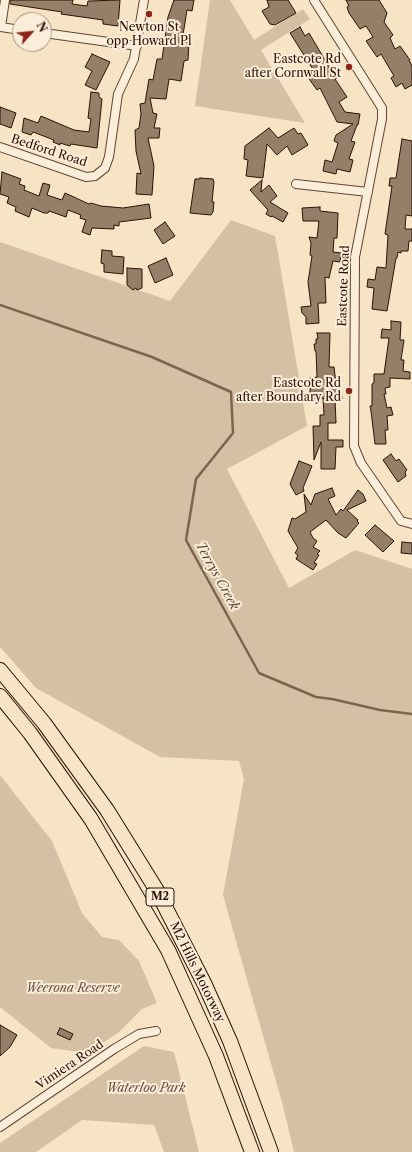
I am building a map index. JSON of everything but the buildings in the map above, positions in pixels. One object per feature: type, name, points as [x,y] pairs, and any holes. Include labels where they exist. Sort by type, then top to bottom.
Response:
[{"type":"highway","name":"M2 Hills Motorway","points":[[0,670],[44,723],[102,803],[156,889],[202,979],[230,1041],[271,1152]]},
{"type":"highway","name":"M2 Hills Motorway","points":[[0,696],[30,733],[91,819],[168,950],[216,1056],[252,1152]]},
{"type":"street","points":[[5,0],[1,27],[12,29]]},
{"type":"street","name":"Bedford Road","points":[[0,147],[86,177],[95,176],[105,168],[109,157],[118,94],[134,59],[144,0]]},
{"type":"street","name":"Eastcote Road","points":[[314,0],[382,108],[382,119],[355,257],[354,446],[361,463],[401,521],[412,524]]},
{"type":"street","points":[[52,34],[137,46]]},
{"type":"street","points":[[296,184],[368,192]]},
{"type":"street","name":"Vimiera Road","points":[[0,1127],[114,1049],[139,1034],[156,1031]]},
{"type":"green space","points":[[210,0],[230,0],[254,40],[303,9],[310,19],[261,50],[305,123],[195,106]]},
{"type":"green space","points":[[231,220],[275,236],[307,426],[227,469],[289,588],[355,550],[412,569],[412,1152],[294,1152],[283,1106],[223,895],[244,779],[239,761],[160,757],[36,688],[0,647],[0,242],[170,301]]},
{"type":"green space","name":"Weerona Reserve","points":[[0,775],[52,841],[82,913],[102,937],[119,940],[139,961],[157,1003],[142,1009],[118,1033],[87,1053],[51,1048],[0,1007]]},
{"type":"green space","name":"Waterloo Park","points":[[144,1046],[174,1052],[199,1152],[164,1152],[154,1125],[82,1120],[36,1152],[0,1152],[0,1143]]},
{"type":"waterway","name":"Terrys Creek","points":[[0,305],[152,357],[231,392],[233,433],[196,479],[186,540],[259,673],[316,697],[332,699],[380,710],[412,714]]},
{"type":"place","name":"Newton St opp Howard Pl","points":[[149,14]]},
{"type":"place","name":"Eastcote Rd after Cornwall St","points":[[349,67]]},
{"type":"place","name":"Eastcote Rd after Boundary Rd","points":[[349,391]]}]
